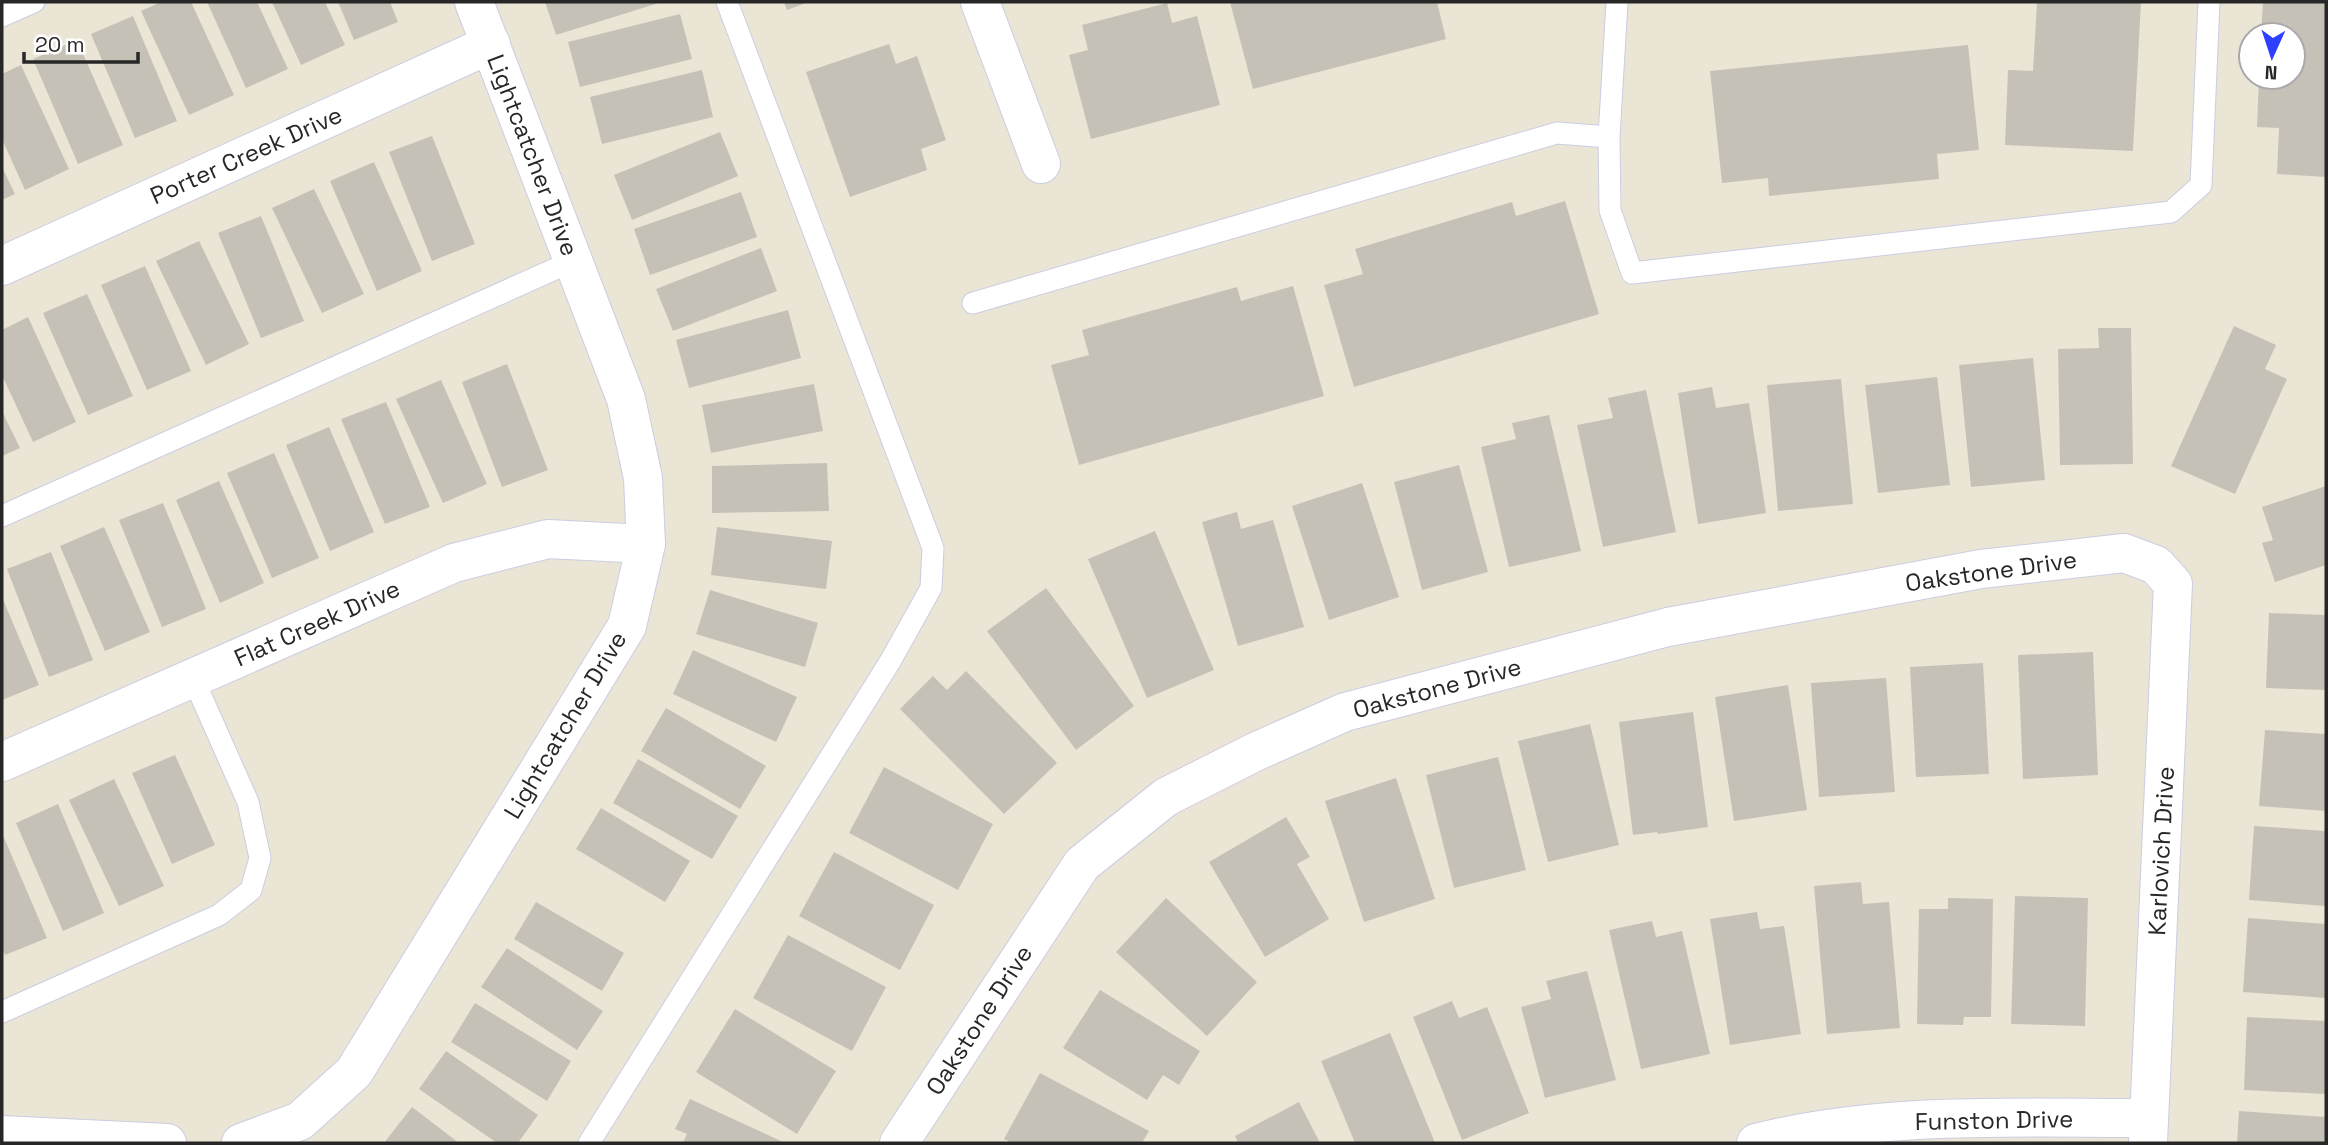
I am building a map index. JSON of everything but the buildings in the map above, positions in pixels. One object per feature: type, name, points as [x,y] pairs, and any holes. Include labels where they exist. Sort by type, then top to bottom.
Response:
[{"type":"street","name":"Lightcatcher Drive","points":[[241,1143],[300,1121],[354,1072],[626,626],[646,544],[643,478],[626,399],[474,2]]},
{"type":"street","points":[[980,2],[1041,164]]},
{"type":"street","name":"Porter Creek Drive","points":[[2,266],[491,44]]},
{"type":"street","name":"Flat Creek Drive","points":[[2,762],[454,563],[548,539],[646,544]]},
{"type":"street","name":"Oakstone Drive","points":[[899,1143],[1082,864],[1166,797],[1257,751],[1345,712],[1668,627],[1981,569],[2124,553],[2156,565]]},
{"type":"street","name":"Karlovich Drive","points":[[2148,1131],[2173,584],[2156,565]]},
{"type":"street","name":"Funston Drive","points":[[1756,1143],[1802,1132],[1946,1118],[2148,1131]]},
{"type":"street","points":[[2,1135],[167,1143]]},
{"type":"lane","points":[[2,16],[34,2]]},
{"type":"lane","points":[[589,1143],[891,660],[931,588],[933,548],[727,2]]},
{"type":"lane","points":[[1617,2],[1609,136],[1610,210],[1632,273],[2171,212],[2201,184],[2209,2]]},
{"type":"lane","points":[[973,303],[1557,133],[1609,136]]},
{"type":"lane","points":[[2,516],[573,261]]},
{"type":"lane","points":[[2,1012],[219,915],[251,890],[260,858],[248,802],[193,678]]}]
